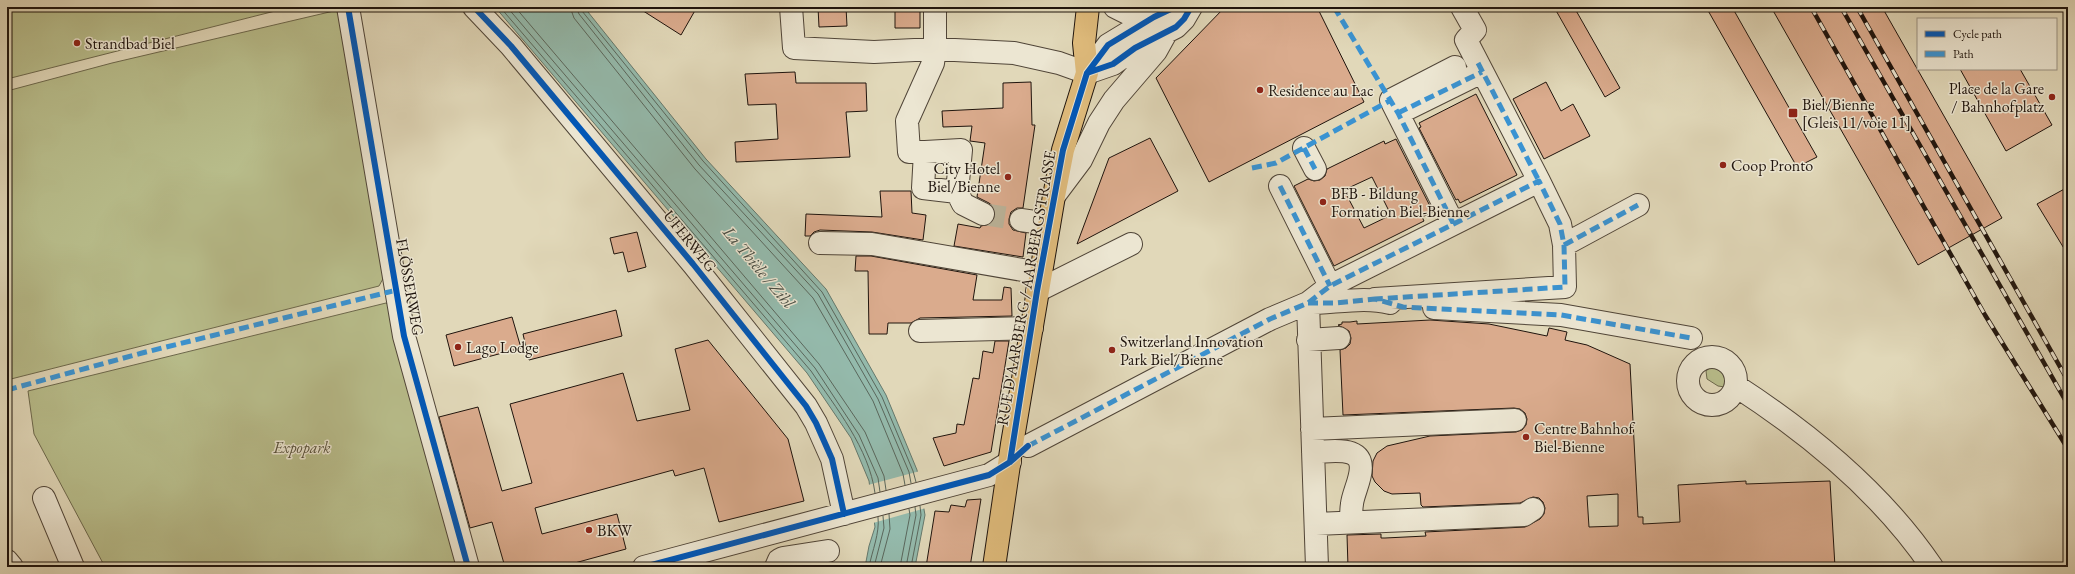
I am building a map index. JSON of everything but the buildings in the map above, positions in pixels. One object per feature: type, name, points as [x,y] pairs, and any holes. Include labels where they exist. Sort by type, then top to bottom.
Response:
[{"type":"main road","points":[[1087,73],[1084,43],[1088,7]]},
{"type":"main road","name":"RUE D'AARBERG / AARBERGSTRASSE","points":[[994,567],[1038,282],[1054,196],[1063,150],[1087,73]]},
{"type":"street","name":"FLÖSSERWEG","points":[[348,7],[404,336],[468,567]]},
{"type":"street","name":"UFERWEG","points":[[474,7],[511,46],[672,240],[806,406],[816,423],[832,459],[841,515],[828,532],[827,559]]},
{"type":"street","points":[[792,7],[794,48],[874,52],[935,48],[1014,53],[1059,63],[1087,73]]},
{"type":"street","points":[[935,7],[935,48],[933,62],[907,121],[917,152],[923,188],[957,192]]},
{"type":"street","name":"RUE D'AARBERG / AARBERGSTRASSE","points":[[1115,7],[1133,16],[1160,25]]},
{"type":"street","name":"RUE D'AARBERG / AARBERGSTRASSE","points":[[1054,196],[1081,160],[1099,123],[1114,100],[1156,51],[1160,25],[1175,7]]},
{"type":"street","name":"RUE D'AARBERG / AARBERGSTRASSE","points":[[1087,73],[1108,45],[1160,25],[1180,23],[1191,7]]},
{"type":"street","points":[[1308,303],[1335,303],[1375,299],[1565,287],[1564,244],[1560,224],[1540,181],[1466,40],[1475,30],[1462,7]]},
{"type":"street","points":[[1394,107],[1455,67]]},
{"type":"street","points":[[1394,107],[1480,67]]},
{"type":"street","points":[[1394,107],[1453,223]]},
{"type":"street","points":[[1304,148],[1315,169]]},
{"type":"street","points":[[917,152],[961,150],[957,192],[963,204],[983,214]]},
{"type":"street","points":[[1028,446],[1270,319],[1308,303],[1330,286],[1453,223],[1540,181]]},
{"type":"street","points":[[1280,186],[1330,286]]},
{"type":"street","points":[[1564,244],[1638,205]]},
{"type":"street","points":[[1021,220],[1049,224]]},
{"type":"street","points":[[820,243],[880,245],[1038,282],[1131,244]]},
{"type":"street","points":[[1375,299],[1403,307],[1561,315],[1691,338]]},
{"type":"street","points":[[1308,303],[1308,340],[1317,567]]},
{"type":"street","points":[[1676,319],[1706,358]]},
{"type":"street","points":[[920,331],[1032,328]]},
{"type":"street","points":[[1308,340],[1339,338]]},
{"type":"street","points":[[1714,357],[1728,364],[1734,374],[1736,386],[1733,393],[1722,403],[1708,405],[1695,399],[1690,393],[1687,379],[1693,366],[1706,358],[1714,357]]},
{"type":"street","points":[[1736,386],[1777,414],[1854,478],[1902,527],[1932,567]]},
{"type":"street","points":[[1313,440],[1515,420]]},
{"type":"street","points":[[1313,440],[1406,432],[1411,436],[1412,443]]},
{"type":"street","points":[[1313,440],[1354,454],[1357,458],[1361,471],[1352,504],[1351,522]]},
{"type":"street","points":[[644,567],[989,475],[1010,462]]},
{"type":"street","points":[[44,498],[73,567]]},
{"type":"street","points":[[1316,524],[1524,515],[1533,509]]},
{"type":"street","points":[[776,567],[779,560],[783,558],[827,559]]},
{"type":"street","points":[[7,560],[12,567]]},
{"type":"green space","name":"Strandbad Biel","points":[[7,7],[287,7],[287,8],[7,79]]},
{"type":"green space","points":[[338,10],[385,275],[379,286],[7,380],[7,91],[112,63]]},
{"type":"green space","name":"Expopark","points":[[386,303],[392,307],[459,567],[105,567],[34,434],[28,391]]},
{"type":"green space","points":[[1712,366],[1725,373],[1729,380],[1725,387],[1718,386],[1707,379],[1706,371]]},
{"type":"water","name":"La Thièle / Zihl","points":[[495,7],[584,7],[706,159],[826,289],[886,395],[917,470],[925,515],[915,567],[865,567],[869,546],[875,527],[869,481],[851,438],[807,373]]},
{"type":"pier","points":[[920,471],[926,508],[873,523],[868,485]]},
{"type":"tunnel","points":[[983,214],[1021,220]]},
{"type":"railway","points":[[1811,7],[1985,315],[2068,449]]},
{"type":"railway","points":[[1841,7],[2068,405]]},
{"type":"railway","points":[[1857,7],[2068,381]]},
{"type":"marked path","points":[[1334,7],[1398,113],[1453,223]]},
{"type":"marked path","points":[[1478,63],[1539,181]]},
{"type":"marked path","points":[[1398,113],[1482,72]]},
{"type":"marked path","points":[[1252,168],[1276,163],[1391,100]]},
{"type":"marked path","points":[[1304,148],[1315,169]]},
{"type":"marked path","points":[[1028,446],[1270,319],[1308,303],[1330,286],[1539,181],[1560,224],[1564,245],[1565,287],[1375,299]]},
{"type":"marked path","points":[[1280,186],[1330,286]]},
{"type":"marked path","points":[[1564,245],[1638,205]]},
{"type":"marked path","points":[[7,390],[142,353],[397,290]]},
{"type":"marked path","points":[[1308,303],[1335,303],[1375,299],[1403,307],[1561,315],[1691,338]]},
{"type":"cycle path","points":[[348,7],[404,336],[468,567]]},
{"type":"cycle path","points":[[474,7],[511,46],[693,264],[806,406],[816,423],[832,459],[844,514]]},
{"type":"cycle path","points":[[1010,462],[1037,291],[1063,150],[1087,73],[1108,45],[1154,17],[1175,7]]},
{"type":"cycle path","points":[[1087,73],[1113,64],[1135,48],[1176,27],[1184,19],[1191,7]]},
{"type":"cycle path","points":[[644,567],[989,475],[1010,462],[1028,446]]},
{"type":"place","name":"Strandbad Biel","points":[[77,43]]},
{"type":"place","name":"Residence au Lac","points":[[1260,90]]},
{"type":"place","name":"Place de la Gare / Bahnhofplatz","points":[[2052,97]]},
{"type":"place","name":"Biel/Bienne [Gleis 11/voie 11]","points":[[1793,113]]},
{"type":"place","name":"Coop Pronto","points":[[1723,165]]},
{"type":"place","name":"City Hotel Biel/Bienne","points":[[1008,177]]},
{"type":"place","name":"BFB - Bildung Formation Biel-Bienne","points":[[1323,202]]},
{"type":"place","name":"Lago Lodge","points":[[458,347]]},
{"type":"place","name":"Switzerland Innovation Park Biel/Bienne","points":[[1112,350]]},
{"type":"place","name":"Centre Bahnhof Biel-Bienne","points":[[1526,437]]},
{"type":"place","name":"BKW","points":[[589,530]]}]
